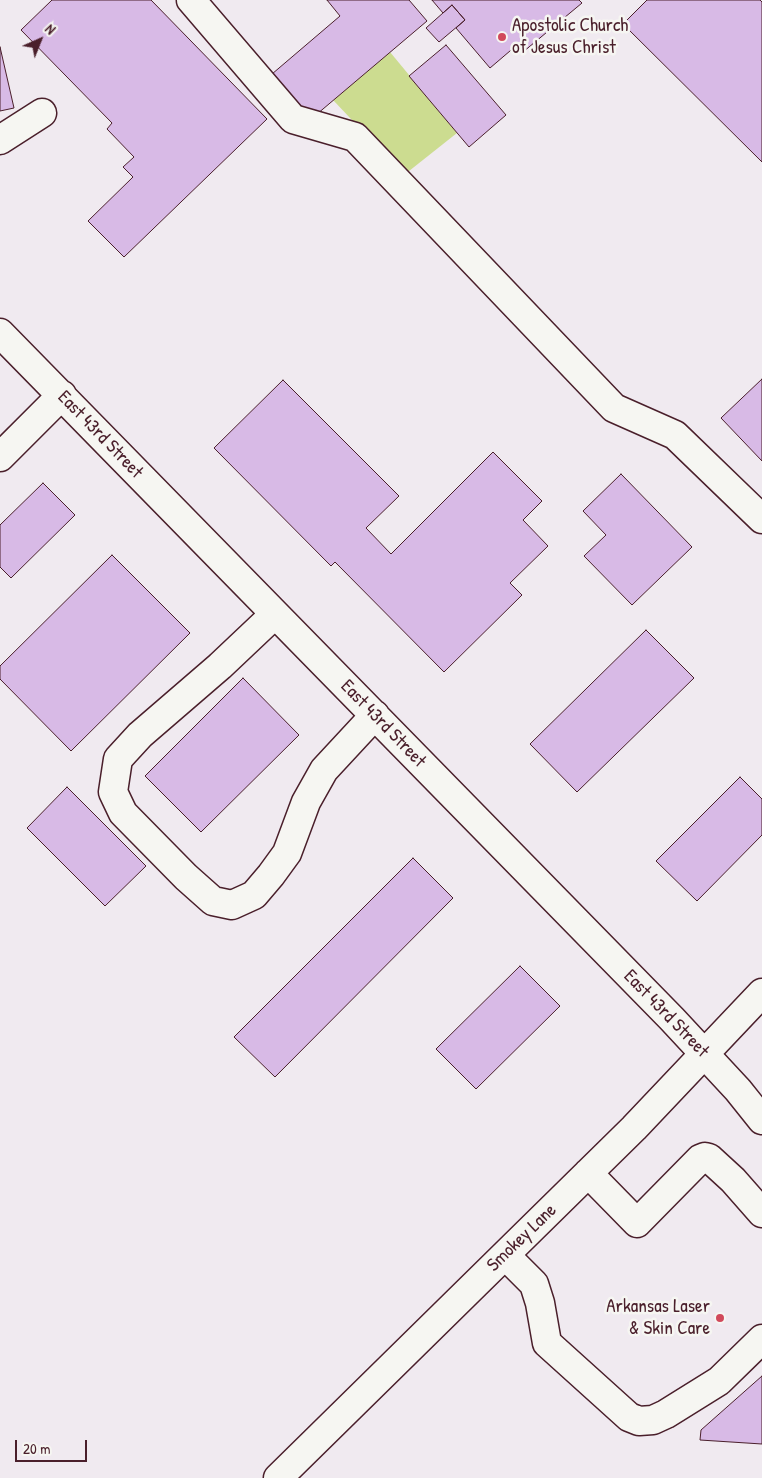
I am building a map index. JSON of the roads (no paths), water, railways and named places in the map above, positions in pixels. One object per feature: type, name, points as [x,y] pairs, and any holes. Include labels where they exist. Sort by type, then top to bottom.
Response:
[{"type":"street","points":[[191,0],[293,120],[355,137],[614,408],[675,435],[762,519]]},
{"type":"street","points":[[0,140],[42,113]]},
{"type":"street","name":"East 43rd Street","points":[[0,332],[665,1012],[762,1120]]},
{"type":"street","points":[[0,457],[62,395]]},
{"type":"street","points":[[275,614],[220,666],[140,735],[118,759],[113,792],[122,812],[186,877],[213,902],[232,905],[254,894],[271,876],[287,853],[306,802],[324,770],[375,715]]},
{"type":"street","name":"Smokey Lane","points":[[278,1478],[634,1128],[762,993]]},
{"type":"street","points":[[588,1173],[637,1223],[704,1157],[713,1160],[757,1198]]},
{"type":"street","points":[[506,1255],[534,1284],[540,1303],[547,1343],[628,1417],[639,1421],[653,1420],[666,1414],[719,1381],[762,1339]]},
{"type":"place","name":"Apostolic Church of Jesus Christ","points":[[502,37]]},
{"type":"place","name":"Arkansas Laser & Skin Care","points":[[720,1318]]}]
